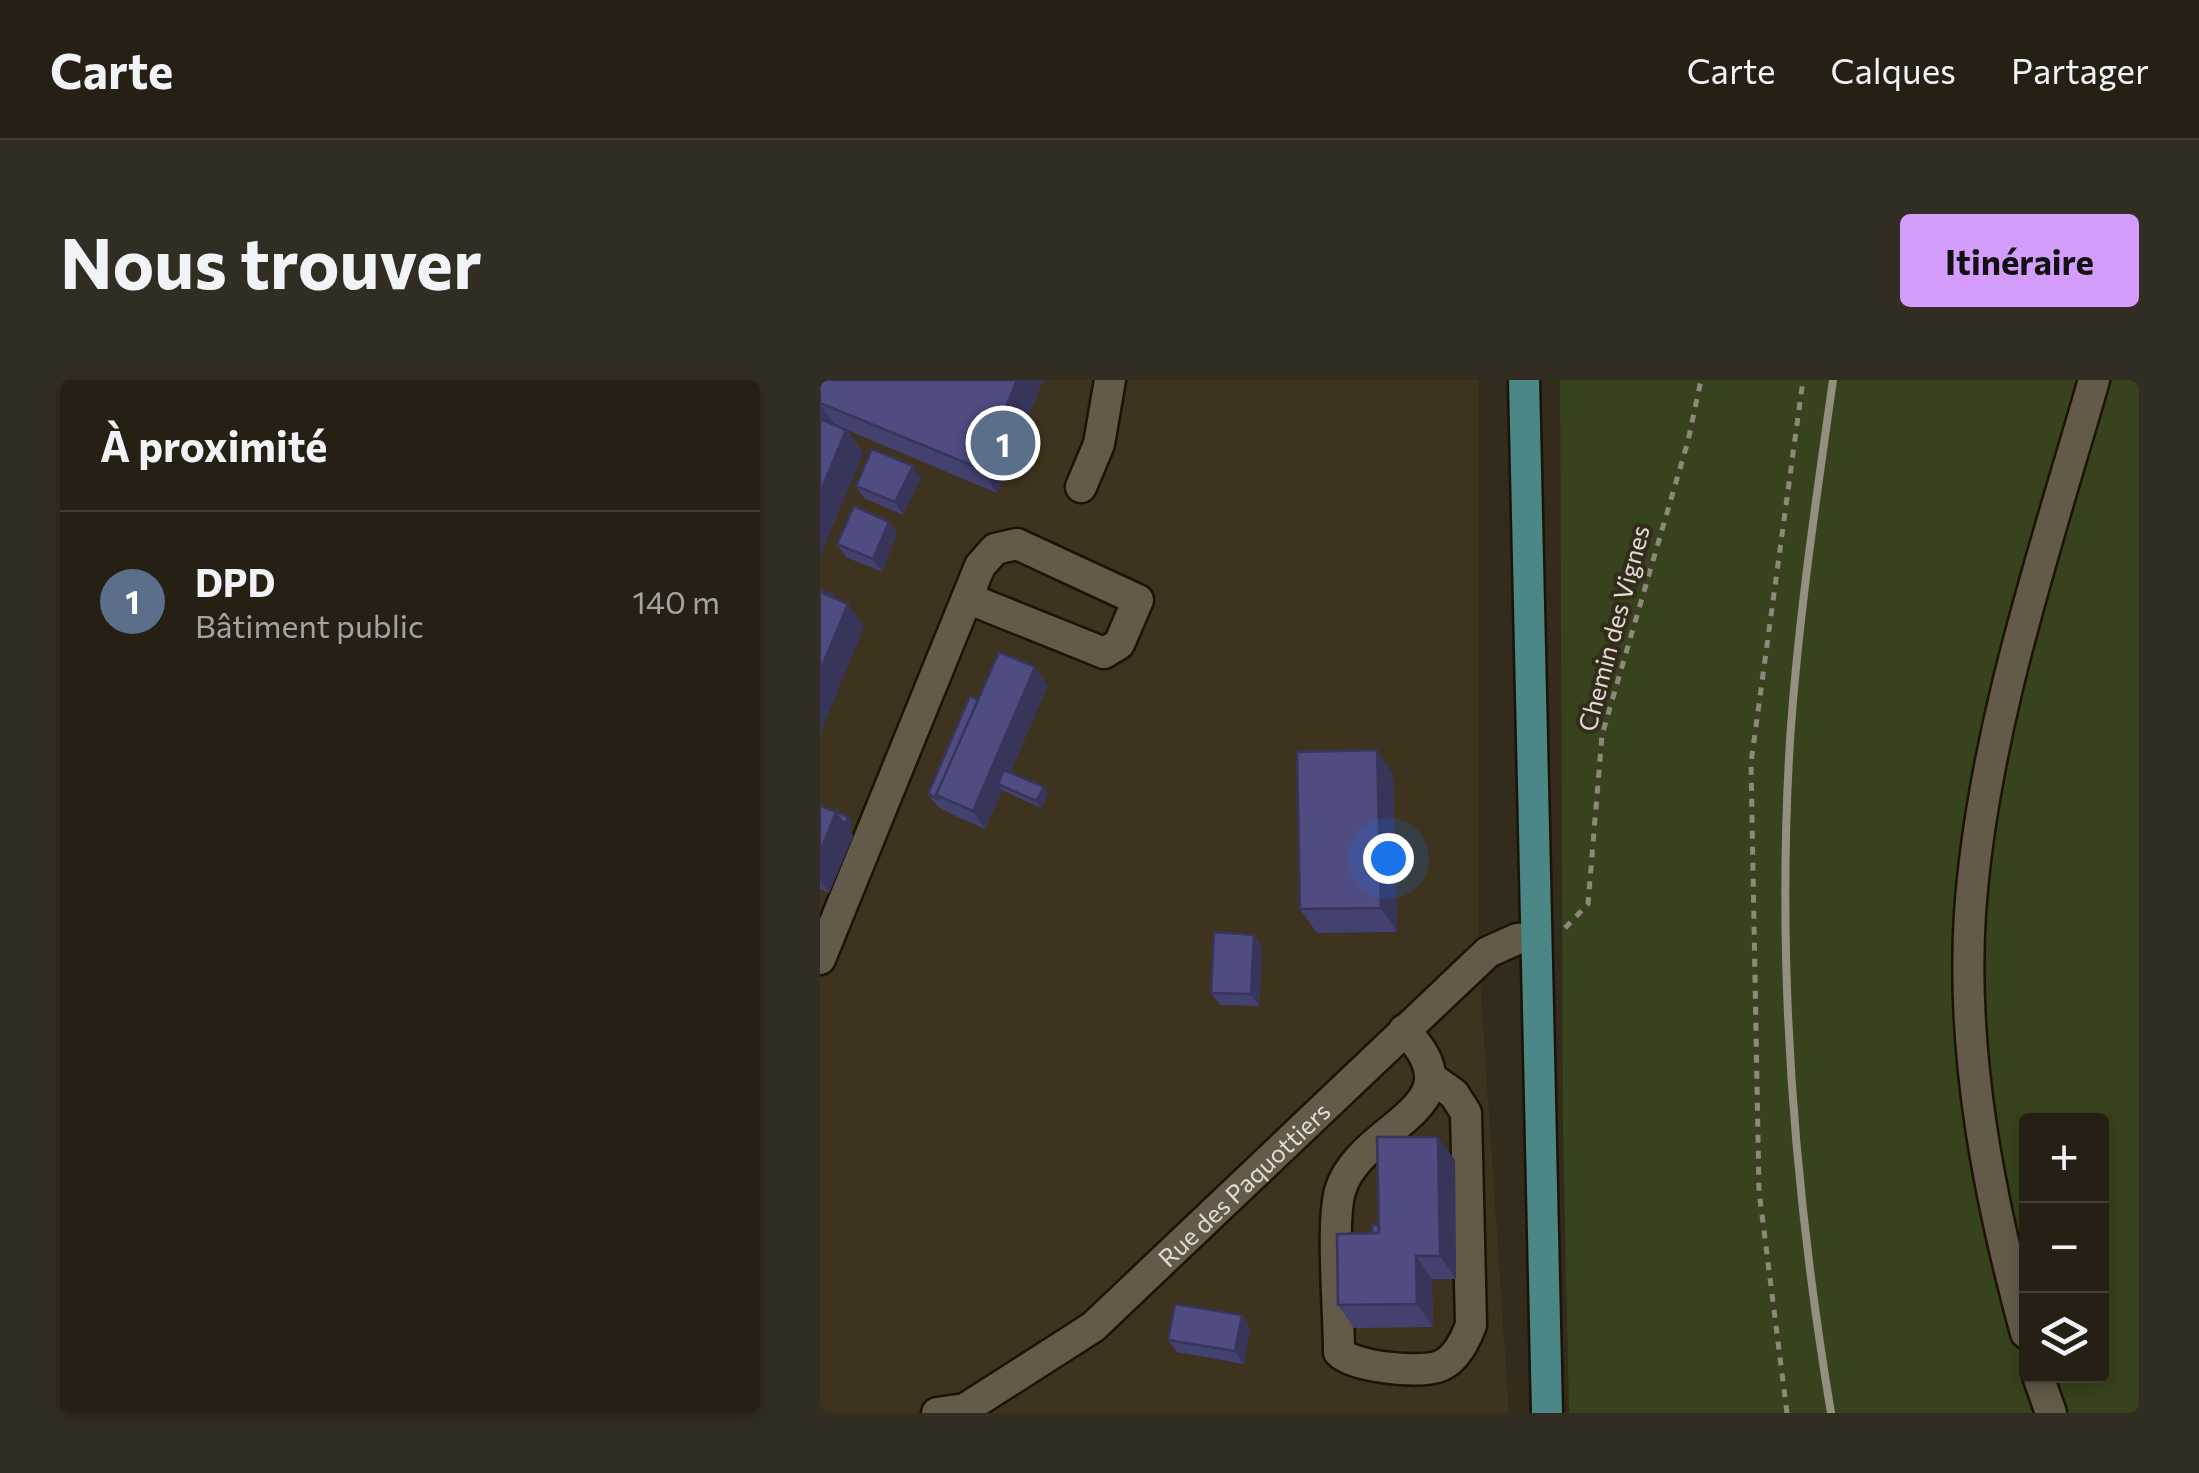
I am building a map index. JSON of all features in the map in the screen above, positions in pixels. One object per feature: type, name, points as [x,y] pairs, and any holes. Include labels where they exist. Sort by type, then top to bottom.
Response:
[{"type":"main road","points":[[1524,380],[1545,938],[1547,1413]]},
{"type":"street","points":[[1081,487],[1099,444],[1110,380]]},
{"type":"street","points":[[2019,1306],[1999,1229],[1973,1063],[1970,914],[1982,812],[2004,704],[2094,380]]},
{"type":"street","points":[[820,959],[980,566],[995,549],[1017,544],[1138,600],[1118,644],[1104,652],[968,598]]},
{"type":"street","name":"Rue des Paquottiers","points":[[956,1412],[1093,1327],[1488,952],[1517,940],[1545,938]]},
{"type":"street","points":[[1404,1030],[1425,1051],[1432,1079],[1423,1100],[1354,1166],[1338,1196],[1339,1352],[1356,1364],[1436,1367],[1456,1354],[1471,1325],[1466,1113],[1454,1094],[1432,1079]]},
{"type":"street","points":[[2040,1383],[2051,1413]]},
{"type":"path","name":"Chemin des Vignes","points":[[1545,938],[1588,904],[1602,735],[1688,440],[1701,380]]},
{"type":"path","points":[[1787,1413],[1758,1191],[1751,763],[1804,380]]},
{"type":"shaded area","points":[[820,380],[1479,380],[1479,964],[1509,1413],[820,1413]]},
{"type":"green space","points":[[1560,380],[2139,380],[2139,1413],[1569,1413],[1563,1131]]},
{"type":"building","points":[[820,380],[1017,380],[981,469],[820,403]]},
{"type":"building","points":[[820,419],[846,430],[820,493]]},
{"type":"building","points":[[872,449],[913,466],[895,502],[856,486]]},
{"type":"building","points":[[854,506],[889,522],[873,559],[837,544]]},
{"type":"building","points":[[820,592],[848,604],[820,671]]},
{"type":"building","points":[[999,652],[1035,667],[973,811],[936,795]]},
{"type":"building","points":[[970,696],[978,700],[936,795],[939,799],[928,794]]},
{"type":"building","points":[[1377,750],[1381,908],[1300,909],[1297,752]]},
{"type":"building","points":[[1004,770],[1044,787],[1036,801],[998,784]]},
{"type":"building","points":[[820,806],[836,812],[820,852]]},
{"type":"building","points":[[835,812],[848,817],[845,825]]},
{"type":"building","points":[[1214,932],[1254,935],[1251,994],[1211,993]]},
{"type":"building","points":[[1377,1137],[1438,1137],[1440,1256],[1416,1256],[1417,1304],[1338,1305],[1337,1234],[1379,1233]]},
{"type":"building","points":[[1175,1304],[1242,1315],[1235,1351],[1168,1340]]},
{"type":"railway","points":[[1831,1413],[1798,1162],[1785,910],[1793,696],[1833,380]]},
{"type":"place","name":"DPD","points":[[1003,443]]}]
